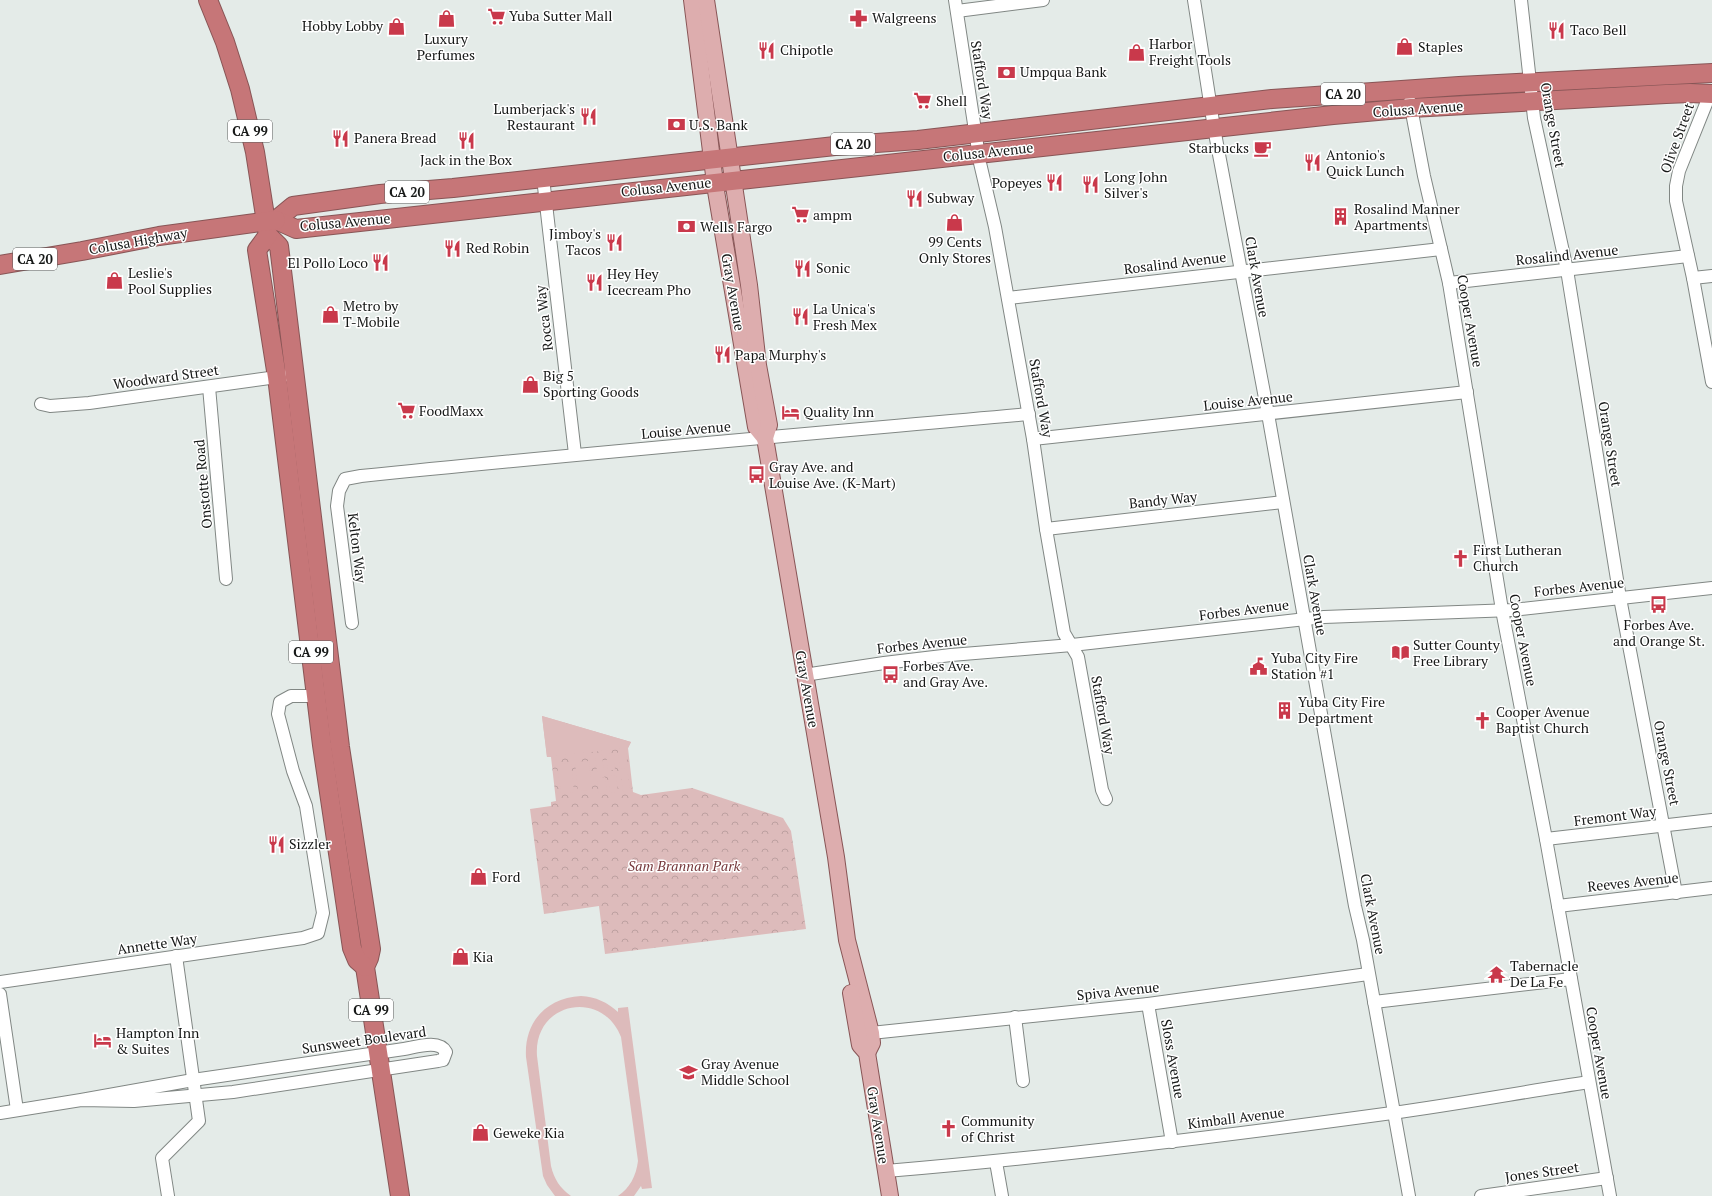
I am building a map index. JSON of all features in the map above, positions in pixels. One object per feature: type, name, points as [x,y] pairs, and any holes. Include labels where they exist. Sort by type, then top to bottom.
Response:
[{"type":"highway","name":"CA 99","points":[[208,0],[220,28],[240,89],[270,226],[279,246],[340,740],[370,949],[369,958],[365,967],[400,1196]]},
{"type":"highway","name":"Colusa Avenue","points":[[270,226],[293,206],[380,194],[453,188],[835,146],[975,134],[1294,97],[1529,82],[1712,73]]},
{"type":"highway","name":"Colusa Avenue","points":[[270,226],[296,229],[1306,117],[1411,108],[1711,92]]},
{"type":"highway","name":"CA 99","points":[[270,226],[257,250],[277,377],[316,696],[352,948],[357,960],[365,967]]},
{"type":"highway","name":"Colusa Highway","points":[[0,265],[159,236],[270,226]]},
{"type":"main road","name":"Gray Avenue","points":[[692,0],[715,182],[756,427],[765,438]]},
{"type":"main road","name":"Gray Avenue","points":[[706,0],[749,285],[758,362],[769,425],[765,438],[836,857],[847,940],[871,1033],[872,1043],[866,1053]]},
{"type":"main road","name":"Gray Avenue","points":[[847,940],[844,945],[858,1035],[860,1045],[866,1053],[890,1196]]},
{"type":"street","points":[[956,6],[1044,0]]},
{"type":"street","name":"Clark Avenue","points":[[1194,0],[1214,128],[1268,414],[1409,1196]]},
{"type":"street","name":"Orange Street","points":[[1521,0],[1532,102],[1567,270],[1620,598],[1676,893]]},
{"type":"street","name":"Stafford Way","points":[[956,6],[978,153],[995,227],[1029,414],[1046,529],[1064,633],[1078,657],[1102,790],[1106,799]]},
{"type":"street","name":"Cooper Avenue","points":[[1408,89],[1449,283],[1502,610],[1546,839],[1610,1196]]},
{"type":"street","name":"Olive Street","points":[[1711,92],[1679,171],[1676,186],[1676,201],[1693,278],[1712,382]]},
{"type":"street","name":"Rocca Way","points":[[543,178],[575,454]]},
{"type":"street","name":"Rosalind Avenue","points":[[1008,298],[1441,249]]},
{"type":"street","name":"Rosalind Avenue","points":[[1449,283],[1688,256]]},
{"type":"street","points":[[1693,278],[1712,276]]},
{"type":"street","name":"Woodward Street","points":[[41,404],[50,406],[89,403],[295,374]]},
{"type":"street","name":"Onstotte Road","points":[[209,387],[226,579]]},
{"type":"street","name":"Louise Avenue","points":[[1033,439],[1467,392]]},
{"type":"street","name":"Louise Avenue","points":[[345,479],[361,476],[575,454],[1029,414]]},
{"type":"street","name":"Kelton Way","points":[[345,479],[339,491],[337,506],[352,623]]},
{"type":"street","name":"Bandy Way","points":[[1046,529],[1283,502]]},
{"type":"street","name":"Forbes Avenue","points":[[804,675],[951,655],[1072,645],[1304,618],[1502,610],[1712,588]]},
{"type":"street","name":"Annette Way","points":[[0,982],[303,938],[318,933],[323,913],[306,806],[293,771],[278,714],[280,702],[291,696],[316,696]]},
{"type":"street","name":"Fremont Way","points":[[1546,839],[1712,820]]},
{"type":"street","name":"Reeves Avenue","points":[[1558,906],[1712,888]]},
{"type":"street","points":[[168,1196],[162,1158],[198,1121],[176,956]]},
{"type":"street","name":"Spiva Avenue","points":[[871,1033],[1148,1004],[1368,974]]},
{"type":"street","points":[[1374,1002],[1571,979]]},
{"type":"street","points":[[0,994],[17,1110]]},
{"type":"street","name":"Sloss Avenue","points":[[1148,1004],[1172,1142]]},
{"type":"street","points":[[1015,1017],[1023,1081]]},
{"type":"street","name":"Sunsweet Boulevard","points":[[0,1113],[193,1080],[379,1061]]},
{"type":"street","name":"Sunsweet Boulevard","points":[[81,1100],[134,1101],[233,1092],[379,1061]]},
{"type":"street","name":"Kimball Avenue","points":[[886,1171],[996,1162],[1172,1142],[1393,1113],[1589,1082]]},
{"type":"street","points":[[996,1162],[1002,1196]]},
{"type":"street","name":"Jones Street","points":[[1482,1196],[1607,1178]]},
{"type":"green space","name":"Sam Brannan Park","points":[[542,716],[631,742],[628,748],[633,792],[641,795],[692,788],[783,818],[791,831],[806,929],[605,954],[599,906],[544,914],[530,809],[551,806],[551,802],[556,801],[551,757],[547,757]]},
{"type":"green space","points":[[542,716],[631,742],[628,748],[547,757]]},
{"type":"green space","points":[[618,752],[626,752],[628,768],[620,769]]},
{"type":"green space","points":[[614,753],[615,770],[608,770],[606,754]]},
{"type":"green space","points":[[602,754],[604,771],[597,772],[595,755]]},
{"type":"green space","points":[[589,761],[592,790],[578,791],[575,762]]},
{"type":"green space","points":[[571,763],[574,792],[561,794],[557,764]]},
{"type":"green space","points":[[628,774],[630,791],[623,792],[621,775]]},
{"type":"green space","points":[[616,775],[618,792],[610,793],[608,776]]},
{"type":"green space","points":[[605,777],[607,793],[599,794],[597,778]]},
{"type":"green space","points":[[581,996],[601,1001],[610,1005],[618,1012],[618,1008],[628,1007],[652,1188],[642,1189],[641,1186],[634,1196],[618,1196],[632,1181],[636,1172],[638,1161],[621,1037],[612,1022],[599,1012],[585,1007],[570,1008],[557,1013],[546,1023],[539,1038],[537,1056],[551,1166],[558,1183],[571,1196],[555,1196],[547,1185],[543,1176],[526,1057],[526,1044],[533,1023],[548,1007],[557,1001]]},
{"type":"place","name":"Yuba Sutter Mall","points":[[496,16]]},
{"type":"place","name":"Walgreens","points":[[859,18]]},
{"type":"place","name":"Luxury Perfumes","points":[[446,19]]},
{"type":"place","name":"Hobby Lobby","points":[[396,26]]},
{"type":"place","name":"Taco Bell","points":[[1557,30]]},
{"type":"place","name":"Staples","points":[[1405,47]]},
{"type":"place","name":"Chipotle","points":[[767,50]]},
{"type":"place","name":"Harbor Freight Tools","points":[[1136,52]]},
{"type":"place","name":"Umpqua Bank","points":[[1007,72]]},
{"type":"place","name":"Shell","points":[[923,101]]},
{"type":"place","name":"Lumberjack's Restaurant","points":[[588,117]]},
{"type":"place","name":"U.S. Bank","points":[[676,125]]},
{"type":"place","name":"Panera Bread","points":[[341,138]]},
{"type":"place","name":"Jack in the Box","points":[[466,140]]},
{"type":"place","name":"Starbucks","points":[[1262,148]]},
{"type":"place","name":"Antonio's Quick Lunch","points":[[1313,163]]},
{"type":"place","name":"Popeyes","points":[[1055,183]]},
{"type":"place","name":"Long John Silver's","points":[[1091,185]]},
{"type":"place","name":"Subway","points":[[914,198]]},
{"type":"place","name":"ampm","points":[[800,215]]},
{"type":"place","name":"Rosalind Manner Apartments","points":[[1341,217]]},
{"type":"place","name":"99 Cents Only Stores","points":[[955,222]]},
{"type":"place","name":"Wells Fargo","points":[[687,227]]},
{"type":"place","name":"Jimboy's Tacos","points":[[614,242]]},
{"type":"place","name":"Red Robin","points":[[453,248]]},
{"type":"place","name":"El Pollo Loco","points":[[381,263]]},
{"type":"place","name":"Sonic","points":[[803,268]]},
{"type":"place","name":"Leslie's Pool Supplies","points":[[115,281]]},
{"type":"place","name":"Hey Hey Icecream Pho","points":[[594,282]]},
{"type":"place","name":"Metro by T-Mobile","points":[[330,314]]},
{"type":"place","name":"La Unica's Fresh Mex","points":[[800,317]]},
{"type":"place","name":"Papa Murphy's","points":[[722,355]]},
{"type":"place","name":"Big 5 Sporting Goods","points":[[530,384]]},
{"type":"place","name":"FoodMaxx","points":[[406,411]]},
{"type":"place","name":"Quality Inn","points":[[790,412]]},
{"type":"place","name":"Gray Ave. and Louise Ave. (K-Mart)","points":[[756,475]]},
{"type":"place","name":"First Lutheran Church","points":[[1460,558]]},
{"type":"place","name":"Forbes Ave. and Orange St.","points":[[1659,605]]},
{"type":"place","name":"Sutter County Free Library","points":[[1400,653]]},
{"type":"place","name":"Yuba City Fire Station #1","points":[[1258,666]]},
{"type":"place","name":"Forbes Ave. and Gray Ave.","points":[[890,674]]},
{"type":"place","name":"Yuba City Fire Department","points":[[1285,710]]},
{"type":"place","name":"Cooper Avenue Baptist Church","points":[[1483,720]]},
{"type":"place","name":"Sizzler","points":[[276,844]]},
{"type":"place","name":"Ford","points":[[479,877]]},
{"type":"place","name":"Kia","points":[[460,957]]},
{"type":"place","name":"Tabernacle De La Fe","points":[[1497,974]]},
{"type":"place","name":"Hampton Inn & Suites","points":[[103,1041]]},
{"type":"place","name":"Gray Avenue Middle School","points":[[688,1072]]},
{"type":"place","name":"Community of Christ","points":[[948,1129]]},
{"type":"place","name":"Geweke Kia","points":[[480,1133]]}]
